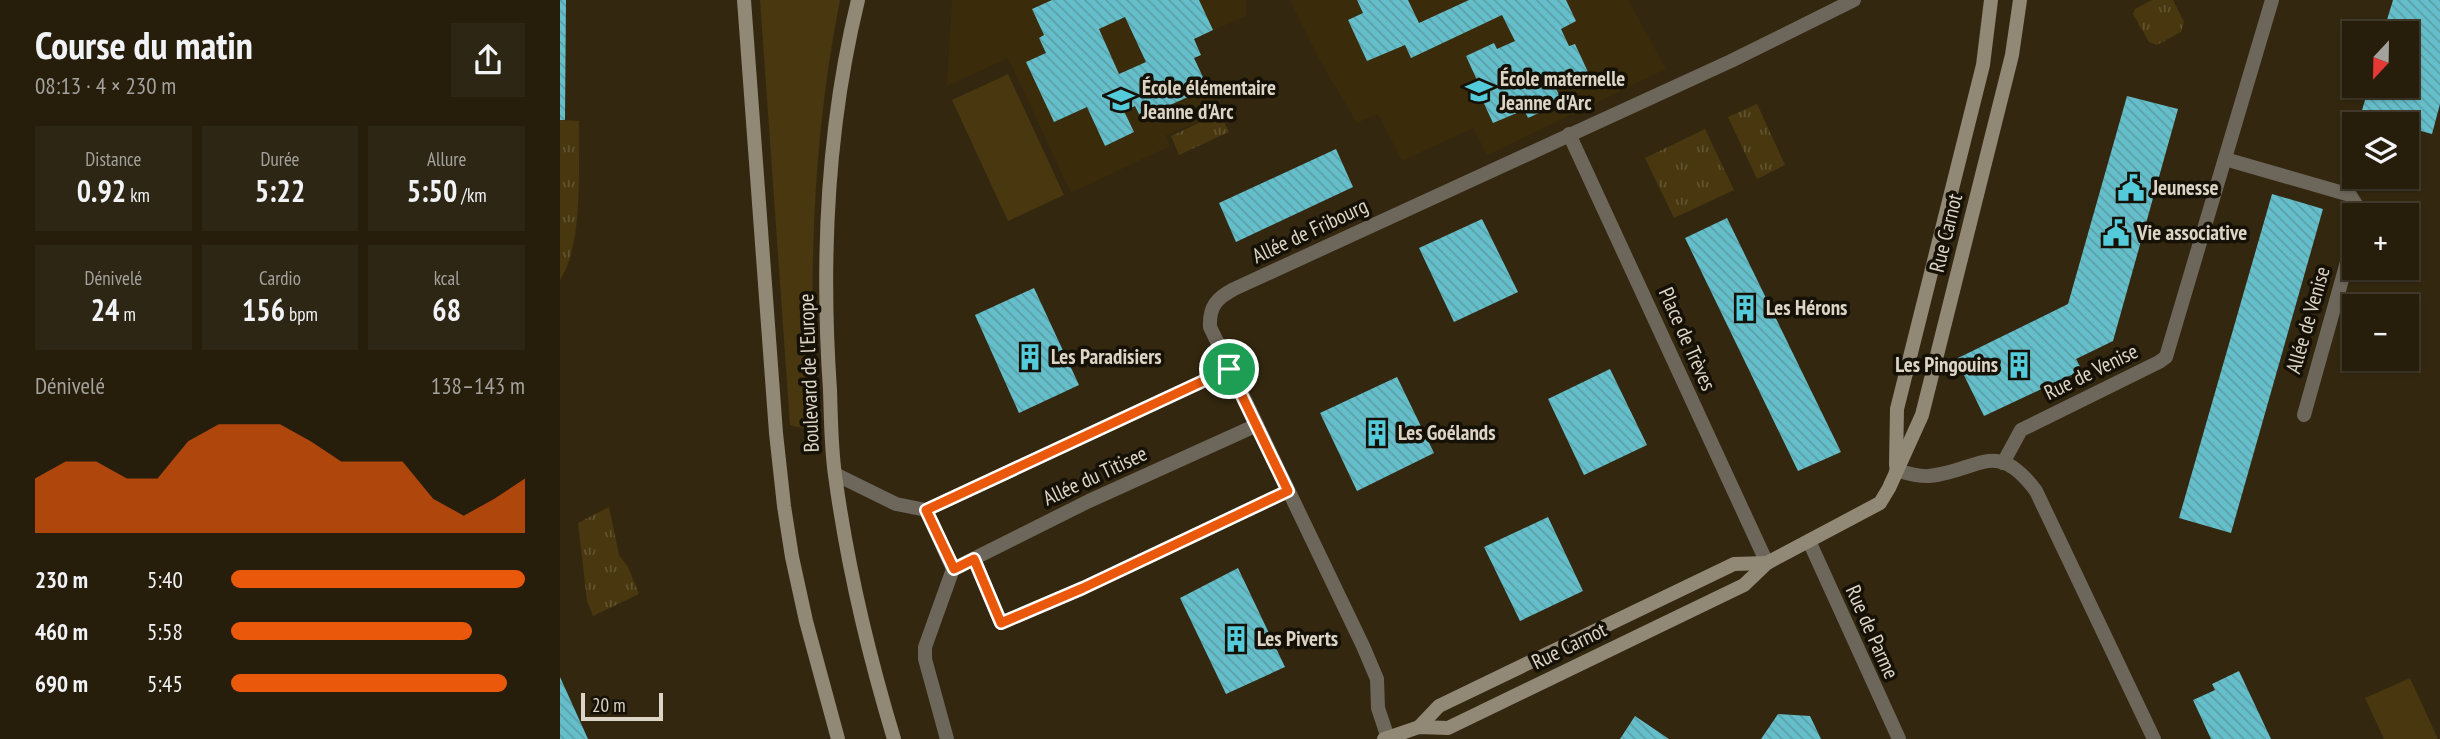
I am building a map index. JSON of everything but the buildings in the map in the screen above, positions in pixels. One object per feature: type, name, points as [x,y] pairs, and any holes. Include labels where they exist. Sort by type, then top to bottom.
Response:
[{"type":"street","name":"Boulevard de l'Europe","points":[[744,0],[776,433],[785,506],[806,621],[838,739]]},
{"type":"street","name":"Boulevard de l'Europe","points":[[858,0],[844,57],[833,150],[826,248],[827,344],[835,474],[864,629],[894,739]]},
{"type":"street","name":"Allée de Fribourg","points":[[1386,738],[1378,708],[1377,678],[1210,327],[1212,308],[1220,297],[1731,61],[1854,0]]},
{"type":"street","name":"Rue Carnot","points":[[1896,470],[1897,409],[1983,65],[1992,0]]},
{"type":"street","name":"Rue Carnot","points":[[1386,738],[1419,727],[1448,728],[1744,585],[1767,563],[1880,503],[1922,415],[2012,55],[2020,0]]},
{"type":"street","name":"Rue de Venise","points":[[2003,463],[2021,430],[2166,357],[2272,0]]},
{"type":"street","name":"Place de Trèves","points":[[1569,134],[1767,563]]},
{"type":"street","points":[[2225,159],[2350,195],[2355,203]]},
{"type":"street","name":"Allée de Venise","points":[[2304,415],[2342,280]]},
{"type":"street","name":"Allée du Titisee","points":[[926,510],[1229,369]]},
{"type":"street","name":"Allée du Titisee","points":[[954,569],[1089,501],[1257,425]]},
{"type":"street","points":[[1896,470],[1930,476],[1987,460],[2003,463],[2021,473],[2036,491],[2154,739]]},
{"type":"street","points":[[835,474],[897,504],[926,510],[954,569],[925,647],[925,659],[947,739]]},
{"type":"street","points":[[974,559],[1001,623],[1083,588],[1288,491]]},
{"type":"street","name":"Rue de Parme","points":[[1809,541],[1899,739]]},
{"type":"street","name":"Rue Carnot","points":[[1419,727],[1439,706],[1734,564],[1767,563]]},
{"type":"shaded area","name":"École élémentaire Jeanne d'Arc","points":[[952,0],[1246,0],[1246,16],[1194,39],[1201,55],[1194,59],[1219,112],[1165,136],[1170,146],[1071,193],[1008,58],[947,86]]},
{"type":"shaded area","name":"École maternelle Jeanne d'Arc","points":[[1290,0],[1628,0],[1666,69],[1487,155],[1473,128],[1402,161],[1378,114],[1357,123],[1319,59]]},
{"type":"green space","points":[[760,0],[840,0],[823,110],[814,220],[813,330],[817,441],[806,429],[790,425]]},
{"type":"green space","points":[[2152,0],[2173,0],[2184,22],[2181,32],[2157,45],[2149,42],[2133,14],[2135,9]]},
{"type":"green space","points":[[1008,74],[1064,195],[1008,221],[952,100]]},
{"type":"green space","points":[[1757,104],[1785,165],[1757,179],[1728,117]]},
{"type":"green space","points":[[1220,113],[1229,132],[1179,155],[1171,136]]},
{"type":"green space","points":[[560,120],[579,121],[579,181],[573,246],[568,265],[560,280]]},
{"type":"green space","points":[[1705,129],[1734,190],[1674,218],[1645,158]]},
{"type":"green space","points":[[609,507],[619,555],[628,567],[639,594],[593,616],[587,601],[578,523]]},
{"type":"green space","points":[[2410,678],[2438,739],[2384,739],[2365,698]]},
{"type":"place","name":"École maternelle Jeanne d'Arc","points":[[1479,91]]},
{"type":"place","name":"École élémentaire Jeanne d'Arc","points":[[1121,100]]},
{"type":"place","name":"Jeunesse","points":[[2131,188]]},
{"type":"place","name":"Vie associative","points":[[2116,233]]},
{"type":"place","name":"Les Hérons","points":[[1745,308]]},
{"type":"place","name":"Les Paradisiers","points":[[1030,357]]},
{"type":"place","name":"Les Pingouins","points":[[2019,365]]},
{"type":"place","name":"Les Goélands","points":[[1377,433]]},
{"type":"place","name":"Les Piverts","points":[[1236,639]]},
{"type":"route","points":[[1229,369],[1288,491],[1083,588],[1001,623],[974,559],[954,569],[926,510],[1229,369]]}]
